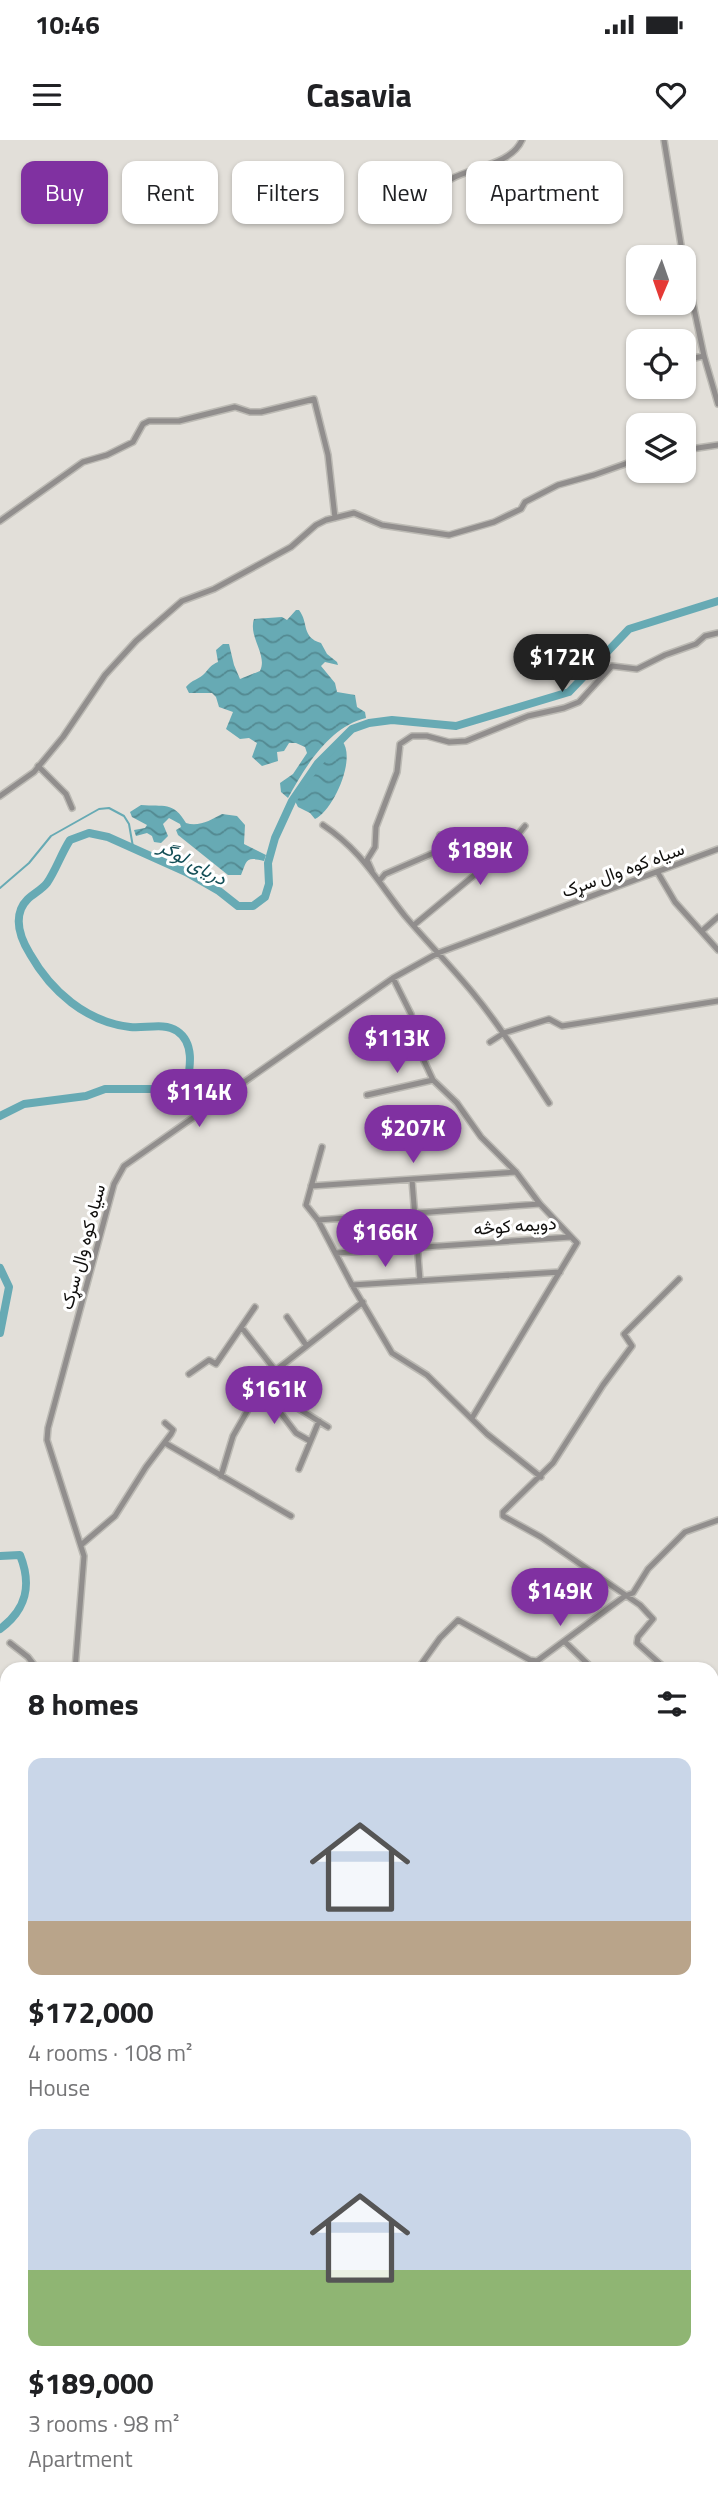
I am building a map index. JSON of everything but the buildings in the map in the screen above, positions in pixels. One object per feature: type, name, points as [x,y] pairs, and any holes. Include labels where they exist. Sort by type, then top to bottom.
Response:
[{"type":"street","points":[[452,179],[506,156],[518,147],[522,140]]},
{"type":"street","points":[[664,140],[682,245]]},
{"type":"street","points":[[696,315],[718,404]]},
{"type":"street","points":[[696,358],[704,356]]},
{"type":"street","points":[[0,521],[83,462],[107,455],[134,442],[143,424],[149,421],[179,422],[235,407],[261,412],[314,399],[328,455],[335,517]]},
{"type":"street","points":[[696,448],[718,445]]},
{"type":"street","points":[[0,796],[25,780],[63,737],[105,674],[136,641],[182,601],[214,589],[291,547],[316,525],[354,513],[382,525],[449,535],[494,522],[521,509],[525,502],[558,485],[626,464]]},
{"type":"street","points":[[372,871],[367,860],[375,847],[376,827],[397,772],[400,744],[412,736],[426,736],[449,742],[466,741],[528,716],[564,708],[579,702],[612,666],[638,669],[696,644],[705,636],[718,633]]},
{"type":"street","points":[[38,766],[66,794],[72,808]]},
{"type":"street","points":[[323,825],[337,834],[372,871],[414,925],[474,994],[550,1103]]},
{"type":"street","points":[[414,925],[506,849],[525,826]]},
{"type":"street","points":[[380,880],[385,874],[436,852],[440,835]]},
{"type":"street","name":"سیاه کوه وال سړک","points":[[76,1662],[84,1569],[81,1545],[47,1440],[118,1174],[130,1161],[393,978],[438,953],[718,849]]},
{"type":"street","points":[[658,873],[675,902],[718,950]]},
{"type":"street","points":[[702,930],[718,917]]},
{"type":"street","points":[[393,978],[411,1014],[419,1049],[433,1080],[457,1103],[481,1137],[516,1172],[540,1204],[577,1245],[472,1418]]},
{"type":"street","points":[[490,1042],[503,1033],[549,1020],[562,1026],[572,1025],[718,1001]]},
{"type":"street","points":[[368,1096],[433,1080]]},
{"type":"street","points":[[322,1147],[306,1205],[318,1220],[392,1353],[427,1375],[487,1434],[541,1477]]},
{"type":"street","points":[[311,1186],[516,1172]]},
{"type":"street","points":[[412,1180],[420,1280]]},
{"type":"street","points":[[318,1220],[540,1204]]},
{"type":"street","name":"دویمه کوڅه","points":[[336,1253],[571,1237]]},
{"type":"street","points":[[352,1284],[560,1272]]},
{"type":"street","points":[[657,1662],[639,1647],[638,1637],[653,1619],[640,1605],[541,1537],[503,1516],[503,1512],[553,1463],[603,1385],[632,1346],[624,1334],[679,1279]]},
{"type":"street","points":[[221,1476],[233,1436],[261,1387],[273,1372],[363,1302]]},
{"type":"street","points":[[189,1374],[209,1360],[216,1364],[255,1307]]},
{"type":"street","points":[[287,1317],[306,1345]]},
{"type":"street","points":[[242,1328],[296,1407],[328,1427]]},
{"type":"street","points":[[261,1387],[296,1433],[310,1441]]},
{"type":"street","points":[[299,1469],[319,1421]]},
{"type":"street","points":[[81,1545],[115,1516],[173,1430],[165,1423]]},
{"type":"street","points":[[165,1443],[291,1516]]},
{"type":"street","points":[[424,1662],[440,1638],[458,1620],[530,1660],[537,1661],[625,1596],[633,1593],[648,1569],[685,1532],[718,1520]]},
{"type":"street","points":[[565,1642],[586,1662]]},
{"type":"street","points":[[10,1643],[32,1662]]},
{"type":"water","points":[[296,610],[302,615],[311,637],[321,643],[327,654],[337,662],[338,665],[325,662],[321,666],[335,683],[337,692],[355,695],[357,707],[365,712],[366,718],[341,730],[330,739],[310,761],[288,798],[281,792],[280,783],[293,774],[307,753],[305,747],[289,743],[284,751],[277,752],[278,761],[262,766],[252,757],[257,743],[249,738],[240,739],[226,729],[233,712],[219,707],[212,693],[189,693],[186,687],[218,662],[216,650],[223,644],[229,644],[240,679],[260,671],[262,659],[254,632],[254,619],[282,617],[287,620]]},
{"type":"water","points":[[342,741],[347,759],[341,783],[329,806],[315,819],[298,807],[295,801],[309,778]]},
{"type":"water","points":[[141,805],[172,808],[186,823],[191,824],[205,822],[222,814],[237,816],[245,825],[244,844],[266,855],[264,861],[250,860],[241,875],[228,875],[178,835],[176,830],[181,827],[180,824],[169,818],[163,824],[168,836],[161,843],[154,842],[152,836],[147,833],[136,836],[134,830],[147,825],[132,817],[130,812]]},
{"type":"waterway","name":"دریای لوگر","points":[[0,1116],[24,1104],[86,1096],[105,1089],[160,1089],[175,1094],[187,1085],[189,1049],[183,1036],[172,1028],[114,1024],[85,1011],[59,992],[48,980],[24,944],[19,926],[21,909],[26,901],[47,883],[70,840],[89,833],[108,837],[186,872],[219,891],[238,906],[253,906],[265,897],[269,884],[268,863],[275,838],[292,801],[318,763],[352,729],[369,723],[392,720],[456,726],[569,692],[629,629],[718,601]]},
{"type":"waterway","points":[[0,888],[29,863],[51,836],[99,809],[109,808],[124,816],[129,824],[133,847]]},
{"type":"waterway","name":"دریای لوگر","points":[[0,1268],[9,1287],[0,1333]]},
{"type":"waterway","name":"دریای لوگر","points":[[0,1556],[20,1555],[26,1576],[25,1596],[21,1605],[0,1629]]}]
